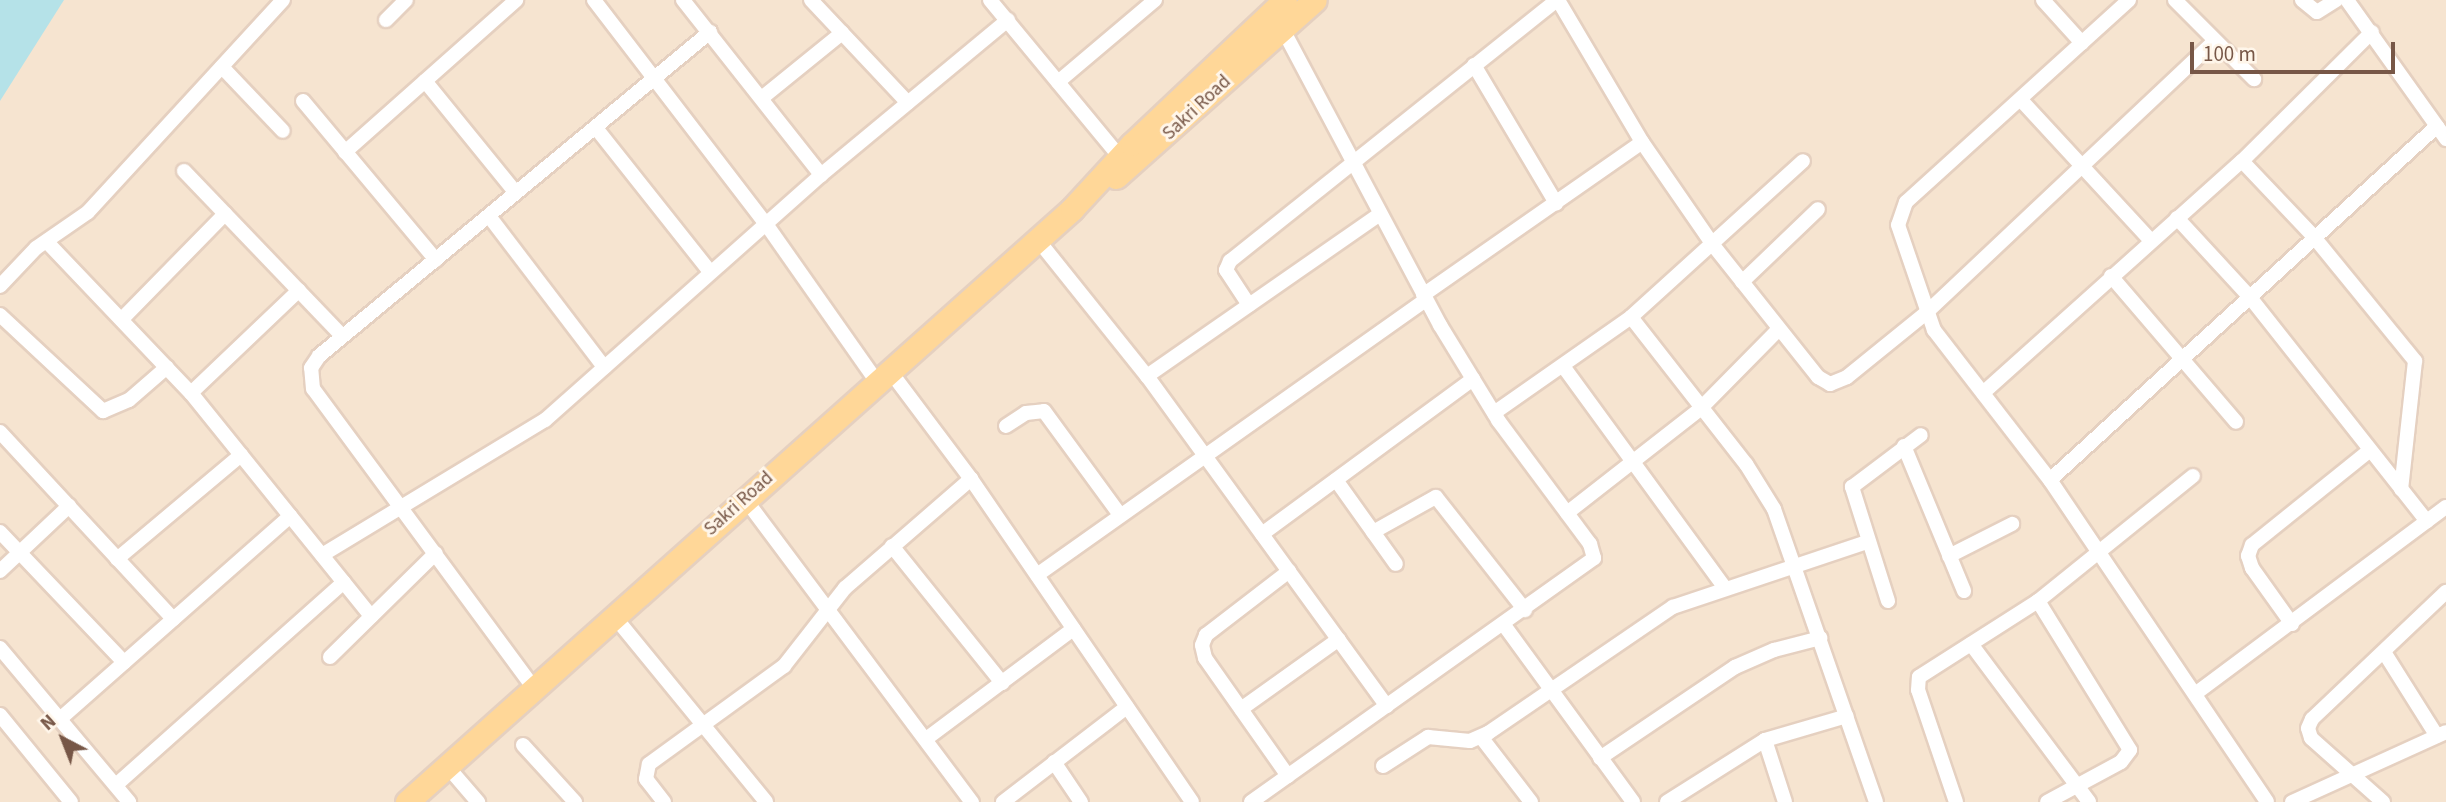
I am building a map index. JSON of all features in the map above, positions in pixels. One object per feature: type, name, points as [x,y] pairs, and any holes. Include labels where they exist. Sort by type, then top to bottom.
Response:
[{"type":"main road","name":"Sakri Road","points":[[407,802],[1038,240],[1072,209],[1120,157],[1280,13],[1315,0]]},
{"type":"main road","name":"Sakri Road","points":[[1072,209],[1149,152],[1280,13]]},
{"type":"street","points":[[0,286],[47,242],[88,212],[283,0]]},
{"type":"street","points":[[386,20],[406,0]]},
{"type":"street","points":[[345,152],[516,0]]},
{"type":"street","points":[[594,0],[657,78],[883,376],[971,479],[1192,802]]},
{"type":"street","points":[[683,0],[763,97],[821,175]]},
{"type":"street","points":[[811,0],[908,103]]},
{"type":"street","points":[[1058,82],[1155,0]]},
{"type":"street","points":[[1250,306],[1226,270],[1230,261],[1557,0],[1642,142],[1713,245],[1818,377],[1830,384],[1847,377],[1926,313],[2214,42]]},
{"type":"street","points":[[2043,0],[2082,43]]},
{"type":"street","points":[[2129,0],[1901,209],[1900,236],[1926,313],[2050,480],[2267,802]]},
{"type":"street","points":[[2175,0],[2214,42],[2254,79]]},
{"type":"street","points":[[2302,0],[2317,12],[2336,0]]},
{"type":"street","points":[[2347,0],[2446,139]]},
{"type":"street","points":[[997,2],[1008,20],[1120,157]]},
{"type":"street","points":[[1251,802],[1504,625],[1594,558],[1590,544],[1494,413],[1424,297],[1379,215],[1280,13]]},
{"type":"street","points":[[322,555],[401,505],[530,432],[821,175],[1008,20]]},
{"type":"street","points":[[533,687],[308,378],[319,356],[342,336],[710,32]]},
{"type":"street","points":[[1983,393],[2242,161],[2372,32]]},
{"type":"street","points":[[763,97],[842,33]]},
{"type":"street","points":[[1474,65],[1556,203]]},
{"type":"street","points":[[222,67],[283,131]]},
{"type":"street","points":[[425,81],[516,194]]},
{"type":"street","points":[[2021,100],[2080,168],[2151,241]]},
{"type":"street","points":[[303,101],[436,260]]},
{"type":"street","points":[[2050,480],[2437,127]]},
{"type":"street","points":[[596,128],[710,272]]},
{"type":"street","points":[[1037,575],[1642,142]]},
{"type":"street","points":[[1494,413],[1631,317],[1803,161]]},
{"type":"street","points":[[2242,161],[2314,237],[2415,361],[2401,489]]},
{"type":"street","points":[[184,171],[342,336]]},
{"type":"street","points":[[1742,282],[1818,209]]},
{"type":"street","points":[[123,318],[225,214]]},
{"type":"street","points":[[1147,376],[1379,215]]},
{"type":"street","points":[[489,216],[604,367]]},
{"type":"street","points":[[2177,218],[2249,296],[2427,521]]},
{"type":"street","points":[[1038,240],[1147,376],[1387,706]]},
{"type":"street","points":[[47,242],[123,318],[191,393],[371,616]]},
{"type":"street","points":[[2111,276],[2236,422]]},
{"type":"street","points":[[191,393],[299,290]]},
{"type":"street","points":[[0,315],[92,406],[103,411],[129,400],[167,367]]},
{"type":"street","points":[[1631,317],[1700,409],[1746,464],[1774,509],[1876,802]]},
{"type":"street","points":[[1567,513],[1700,409],[1779,329]]},
{"type":"street","points":[[1563,366],[1631,463],[1725,588]]},
{"type":"street","points":[[1262,534],[1473,379]]},
{"type":"street","points":[[1006,426],[1026,413],[1044,411],[1120,515]]},
{"type":"street","points":[[0,432],[173,619]]},
{"type":"street","points":[[1888,601],[1852,487],[1921,435]]},
{"type":"street","points":[[1904,446],[1964,591]]},
{"type":"street","points":[[2292,624],[2252,568],[2248,556],[2252,545],[2370,450]]},
{"type":"street","points":[[117,559],[241,455]]},
{"type":"street","points":[[1956,802],[1916,683],[1923,673],[2038,601],[2097,550],[2193,476]]},
{"type":"street","points":[[664,802],[646,779],[649,764],[704,726],[797,654],[830,606],[892,546],[971,479]]},
{"type":"street","points":[[1336,480],[1396,564]]},
{"type":"street","points":[[1373,533],[1436,497],[1525,610]]},
{"type":"street","points":[[745,499],[830,606],[972,802]]},
{"type":"street","points":[[0,571],[69,506]]},
{"type":"street","points":[[2194,695],[2446,507]]},
{"type":"street","points":[[60,719],[290,516]]},
{"type":"street","points":[[1949,556],[2012,524]]},
{"type":"street","points":[[0,533],[124,662]]},
{"type":"street","points":[[1383,766],[1428,737],[1470,741],[1481,737],[1673,607],[1867,541]]},
{"type":"street","points":[[892,546],[1002,683]]},
{"type":"street","points":[[330,657],[436,553]]},
{"type":"street","points":[[1288,776],[1205,657],[1202,645],[1206,635],[1289,571]]},
{"type":"street","points":[[116,785],[344,582]]},
{"type":"street","points":[[2383,802],[2353,772],[2311,738],[2308,728],[2312,719],[2446,592]]},
{"type":"street","points":[[2038,601],[2130,750],[2121,762],[2047,802]]},
{"type":"street","points":[[614,616],[766,802]]},
{"type":"street","points":[[1504,625],[1633,802]]},
{"type":"street","points":[[926,739],[1073,629]]},
{"type":"street","points":[[1600,758],[1735,667],[1774,650],[1820,638]]},
{"type":"street","points":[[1241,709],[1339,639]]},
{"type":"street","points":[[1971,645],[2089,802]]},
{"type":"street","points":[[0,648],[129,802]]},
{"type":"street","points":[[2292,802],[2353,772],[2442,734],[2384,652]]},
{"type":"street","points":[[1003,802],[1127,708]]},
{"type":"street","points":[[0,715],[71,802]]},
{"type":"street","points":[[1667,802],[1765,740],[1847,716]]},
{"type":"street","points":[[1481,737],[1531,802]]},
{"type":"street","points":[[1765,740],[1785,802]]},
{"type":"street","points":[[523,744],[575,802]]},
{"type":"street","points":[[1054,762],[1081,802]]},
{"type":"street","points":[[447,766],[478,802]]},
{"type":"shaded area","points":[[0,0],[2446,0],[2446,802],[0,802]]},
{"type":"water","points":[[0,0],[64,0],[0,101]]}]
